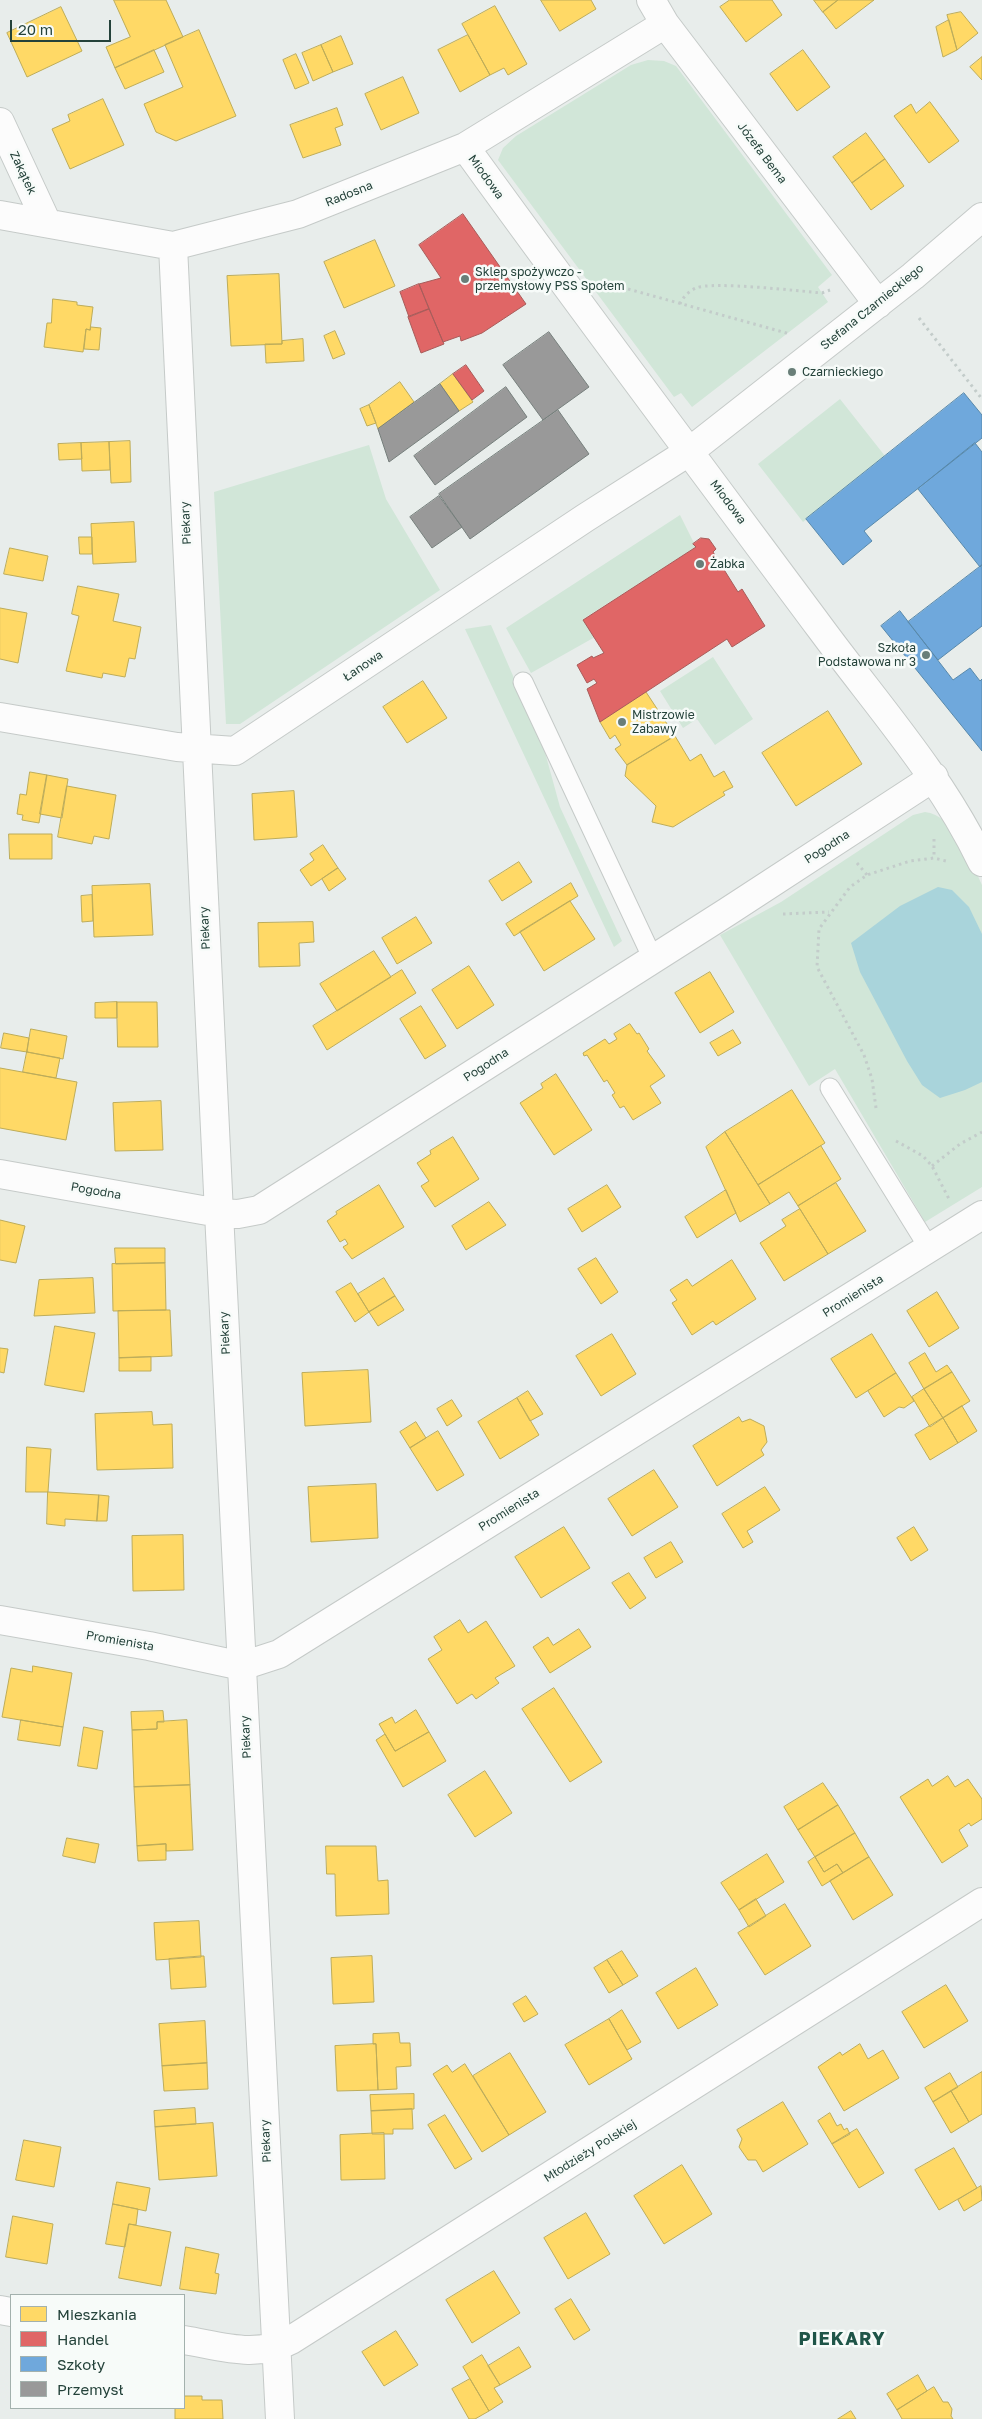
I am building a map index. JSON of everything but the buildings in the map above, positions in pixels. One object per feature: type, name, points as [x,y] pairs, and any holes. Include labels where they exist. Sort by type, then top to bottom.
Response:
[{"type":"street","name":"Józefa Bema","points":[[651,0],[665,24],[878,304]]},
{"type":"street","name":"Radosna","points":[[0,215],[173,246],[298,214],[465,147],[665,24]]},
{"type":"street","name":"Zakątek","points":[[0,122],[47,224]]},
{"type":"street","name":"Miodowa","points":[[465,147],[821,630],[934,777],[967,830],[982,862]]},
{"type":"street","name":"Stefana Czarnieckiego","points":[[690,451],[878,304],[982,217]]},
{"type":"street","name":"Piekary","points":[[173,246],[219,1213],[280,2419]]},
{"type":"street","name":"Łanowa","points":[[0,717],[197,749],[235,750],[690,451]]},
{"type":"street","name":"Pogodna","points":[[0,1174],[219,1213],[238,1214],[259,1210],[934,777]]},
{"type":"street","name":"Promienista","points":[[0,1620],[150,1646],[242,1666],[279,1654],[982,1215]]},
{"type":"street","name":"Młodzieży Polskiej","points":[[185,2340],[255,2352],[276,2348],[982,1902]]},
{"type":"lane","points":[[523,682],[653,959]]},
{"type":"lane","points":[[830,1088],[929,1248]]},
{"type":"path","points":[[569,288],[584,276],[797,336]]},
{"type":"path","points":[[680,304],[682,298],[696,288],[714,286],[822,293],[833,289]]},
{"type":"path","points":[[919,318],[982,398]]},
{"type":"path","points":[[877,1115],[872,1079],[864,1055],[817,966],[819,929],[829,912],[850,887],[867,875],[910,861],[934,858],[951,862]]},
{"type":"path","points":[[775,914],[829,912]]},
{"type":"path","points":[[932,1166],[960,1144],[982,1132]]},
{"type":"path","points":[[892,1138],[906,1148],[923,1156],[932,1166],[952,1206]]},
{"type":"green space","points":[[648,60],[664,61],[676,66],[832,275],[818,287],[828,302],[692,407],[681,393],[674,397],[498,160],[503,148],[516,136],[631,65]]},
{"type":"green space","points":[[840,399],[885,456],[803,522],[758,464]]},
{"type":"green space","points":[[369,445],[386,499],[440,590],[240,724],[226,724],[214,492]]},
{"type":"green space","points":[[680,515],[696,547],[583,619],[595,637],[531,673],[506,628]]},
{"type":"green space","points":[[491,625],[543,745],[560,807],[622,941],[614,947],[465,629]]},
{"type":"green space","points":[[713,657],[753,719],[715,745],[697,719],[683,728],[660,691]]},
{"type":"green space","points":[[925,812],[945,821],[953,830],[967,852],[982,885],[982,1187],[925,1222],[835,1069],[809,1086],[720,935],[781,902],[913,815]]},
{"type":"water","points":[[938,887],[952,890],[969,907],[982,934],[982,1082],[940,1098],[922,1085],[907,1061],[860,972],[851,943],[900,906]]},
{"type":"place","name":"Sklep spożywczo - przemysłowy PSS Społem","points":[[465,279]]},
{"type":"place","name":"Czarnieckiego","points":[[792,372]]},
{"type":"place","name":"Żabka","points":[[700,564]]},
{"type":"place","name":"Szkoła Podstawowa nr 3","points":[[926,655]]},
{"type":"place","name":"Mistrzowie Zabawy","points":[[622,722]]},
{"type":"district","name":"PIEKARY","points":[[842,2339]]}]
